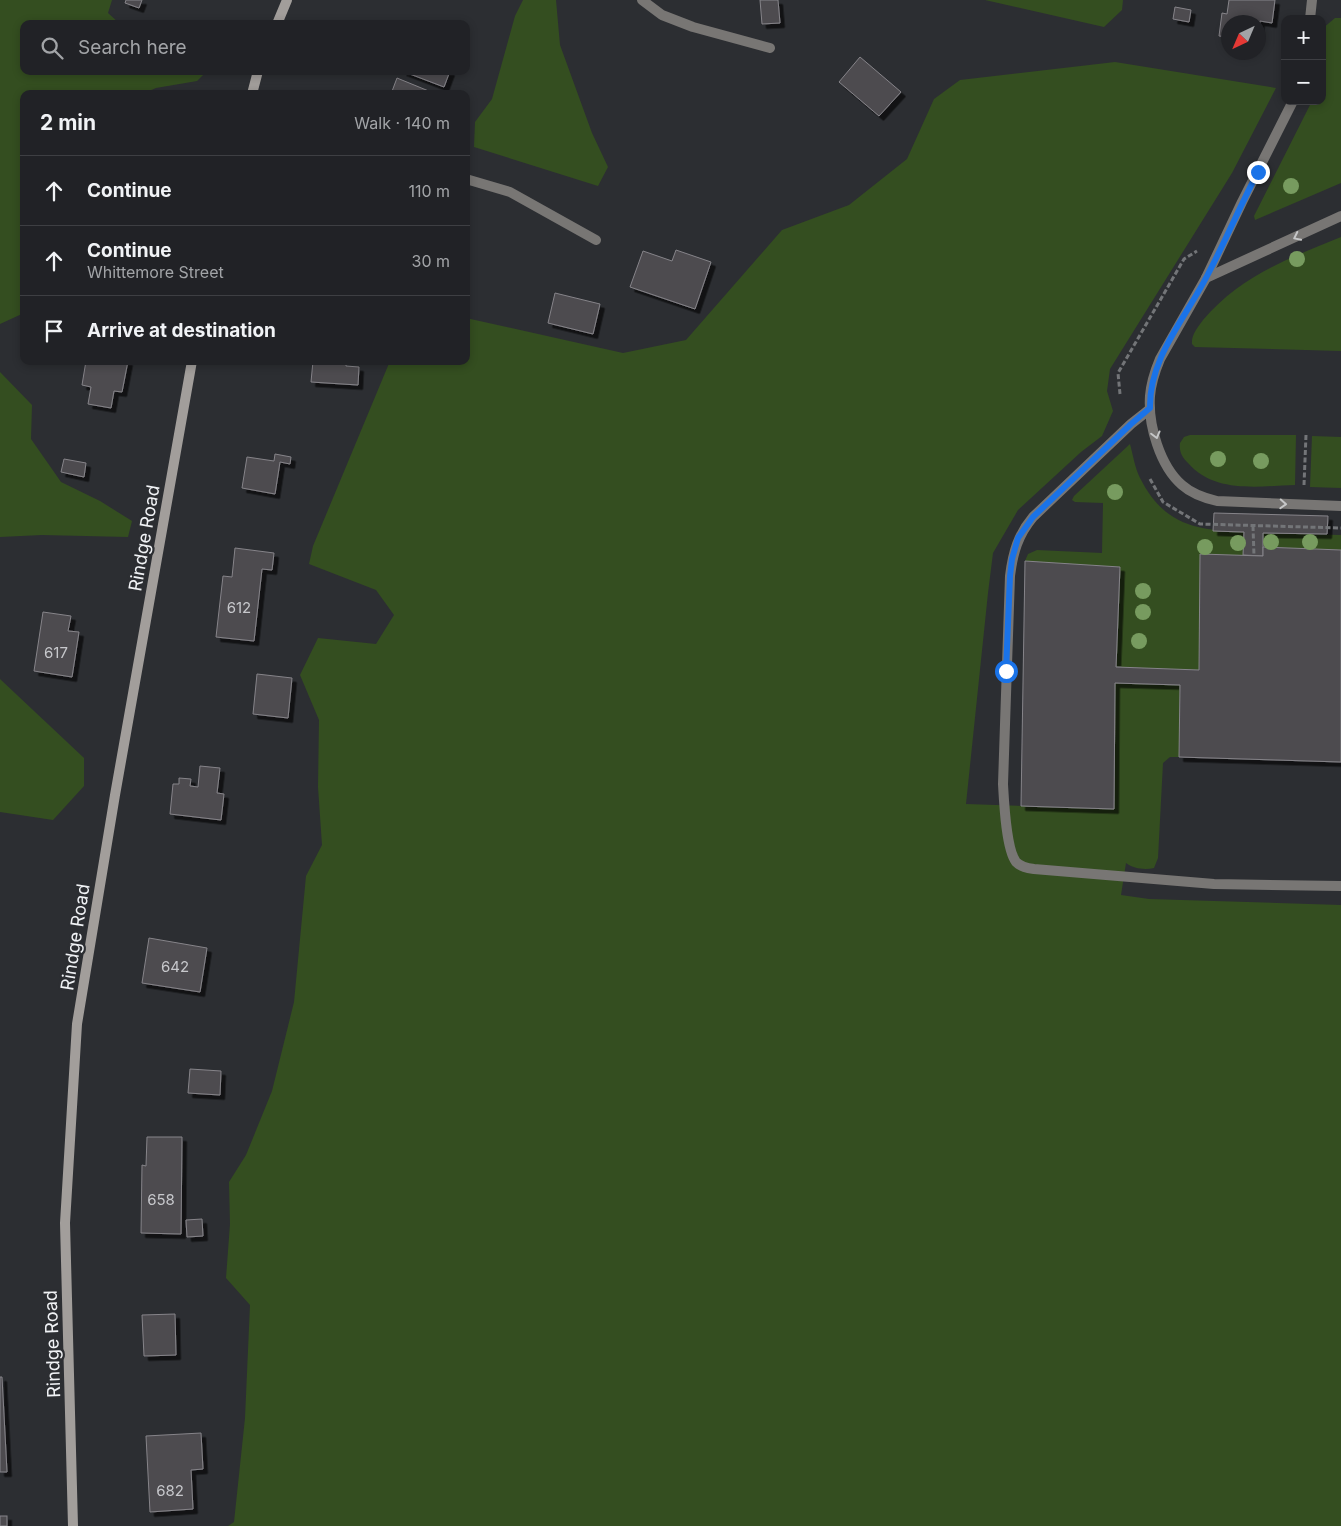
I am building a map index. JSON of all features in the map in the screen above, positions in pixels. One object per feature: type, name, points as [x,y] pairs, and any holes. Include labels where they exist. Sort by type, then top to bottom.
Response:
[{"type":"street","points":[[279,20],[287,0]]},
{"type":"street","points":[[642,0],[662,15],[694,27],[770,48]]},
{"type":"street","points":[[1310,15],[1312,0]]},
{"type":"street","points":[[253,90],[257,75]]},
{"type":"street","points":[[1291,105],[1206,278],[1160,359],[1152,384],[1150,408],[1155,436],[1161,452],[1173,476],[1188,490],[1207,499],[1217,501],[1341,506]]},
{"type":"street","points":[[470,180],[510,192],[596,240]]},
{"type":"street","points":[[1206,278],[1341,216]]},
{"type":"street","name":"Rindge Road","points":[[73,1526],[65,1223],[77,1024],[115,795],[191,365]]},
{"type":"street","points":[[1150,408],[1033,517],[1024,527],[1014,548],[1010,576],[1003,784],[1004,808],[1012,855],[1020,866],[1034,869],[1214,884],[1341,886]]},
{"type":"path","points":[[1120,394],[1118,373],[1184,259],[1197,250]]},
{"type":"path","points":[[1304,488],[1306,436]]},
{"type":"path","points":[[1252,502],[1254,556]]},
{"type":"green space","points":[[0,0],[112,0],[108,13],[116,20],[20,20],[20,75],[203,75],[197,81],[151,90],[20,90],[20,315],[0,324]]},
{"type":"green space","points":[[523,0],[556,0],[560,45],[592,133],[608,167],[598,186],[474,147],[475,122],[492,99],[515,16]]},
{"type":"green space","points":[[985,0],[1123,0],[1122,10],[1104,27]]},
{"type":"green space","points":[[1335,18],[1341,18],[1341,183],[1255,220],[1254,216],[1310,105],[1326,105],[1326,26]]},
{"type":"green space","points":[[1115,62],[1276,88],[1232,173],[1110,369],[1107,391],[1113,411],[1102,436],[1081,452],[1018,510],[993,553],[966,804],[1113,809],[1115,683],[1180,685],[1179,757],[1170,757],[1163,763],[1158,858],[1154,868],[1151,869],[1136,868],[1126,863],[1121,895],[1149,899],[1341,905],[1341,1526],[228,1526],[234,1522],[245,1418],[250,1305],[226,1278],[230,1224],[229,1182],[246,1155],[272,1091],[294,1002],[306,876],[322,845],[318,787],[319,720],[300,675],[318,638],[376,644],[394,615],[376,590],[309,564],[313,546],[388,365],[470,365],[470,319],[623,353],[686,340],[782,230],[849,205],[907,159],[934,99],[960,80]]},
{"type":"green space","points":[[1341,237],[1341,351],[1195,347],[1192,344],[1194,334],[1203,320],[1233,291],[1284,261]]},
{"type":"green space","points":[[0,372],[32,405],[31,439],[61,482],[100,501],[132,521],[128,537],[42,535],[0,537]]},
{"type":"green space","points":[[1190,435],[1296,435],[1295,485],[1252,487],[1224,484],[1211,480],[1199,473],[1181,454],[1180,443],[1184,437]]},
{"type":"green space","points":[[1312,436],[1341,437],[1341,488],[1310,487]]},
{"type":"green space","points":[[1130,444],[1140,478],[1149,494],[1159,506],[1183,522],[1196,526],[1244,532],[1243,555],[1200,555],[1199,670],[1116,667],[1120,567],[1025,561],[1028,554],[1037,550],[1102,553],[1103,503],[1075,502],[1072,500]]},
{"type":"green space","points":[[1263,533],[1341,535],[1341,550],[1263,547]]},
{"type":"green space","points":[[0,679],[84,758],[84,786],[53,820],[0,812]]},
{"type":"building","points":[[126,0],[142,0],[139,8],[125,3]]},
{"type":"building","points":[[760,0],[778,0],[780,23],[762,24]]},
{"type":"building","points":[[1229,0],[1275,0],[1272,23],[1266,22],[1266,15],[1222,15],[1222,13],[1227,14]]},
{"type":"building","points":[[1175,7],[1191,10],[1189,22],[1173,19]]},
{"type":"building","points":[[860,57],[901,92],[879,116],[839,82]]},
{"type":"building","points":[[412,75],[448,75],[444,87]]},
{"type":"building","points":[[397,78],[426,90],[392,90]]},
{"type":"building","points":[[676,250],[711,262],[695,309],[630,287],[643,251],[672,261]]},
{"type":"building","points":[[555,293],[600,304],[593,334],[548,323]]},
{"type":"building","points":[[85,365],[127,365],[122,392],[114,391],[111,408],[88,404],[91,387],[82,385]]},
{"type":"building","points":[[313,365],[359,367],[358,385],[311,382]]},
{"type":"building","points":[[275,454],[291,457],[290,464],[280,462],[275,494],[242,488],[247,457],[274,461]]},
{"type":"building","points":[[64,459],[86,463],[84,477],[61,472]]},
{"type":"building","points":[[1214,513],[1328,516],[1327,534],[1263,533],[1263,556],[1243,555],[1244,532],[1213,531]]},
{"type":"building","points":[[1263,547],[1341,550],[1341,762],[1179,757],[1180,685],[1115,683],[1114,809],[1021,806],[1025,561],[1120,567],[1116,667],[1199,670],[1200,554],[1263,556]]},
{"type":"building","points":[[235,548],[274,553],[272,570],[262,569],[254,641],[216,637],[223,576],[232,577]]},
{"type":"building","points":[[43,612],[71,616],[68,631],[79,632],[72,677],[34,671]]},
{"type":"building","points":[[257,674],[292,678],[288,718],[253,714]]},
{"type":"building","points":[[200,766],[220,768],[217,793],[224,794],[221,820],[170,814],[173,784],[179,784],[179,778],[191,779],[190,786],[198,787]]},
{"type":"building","points":[[149,938],[207,948],[200,992],[142,983]]},
{"type":"building","points":[[190,1069],[221,1071],[220,1095],[188,1093]]},
{"type":"building","points":[[147,1137],[182,1137],[181,1234],[141,1233],[142,1165],[146,1166]]},
{"type":"building","points":[[202,1219],[203,1236],[187,1237],[186,1220]]},
{"type":"building","points":[[175,1314],[176,1355],[144,1356],[142,1315]]},
{"type":"building","points":[[0,1377],[2,1377],[7,1472],[0,1472]]},
{"type":"building","points":[[201,1433],[203,1469],[191,1470],[193,1509],[150,1512],[146,1436]]},
{"type":"building","points":[[0,1516],[7,1516],[7,1526],[0,1526]]},
{"type":"route","points":[[1006,671],[1010,576],[1014,548],[1018,538],[1024,527],[1033,517],[1150,408],[1152,384],[1160,359],[1206,278],[1258,172]]}]
